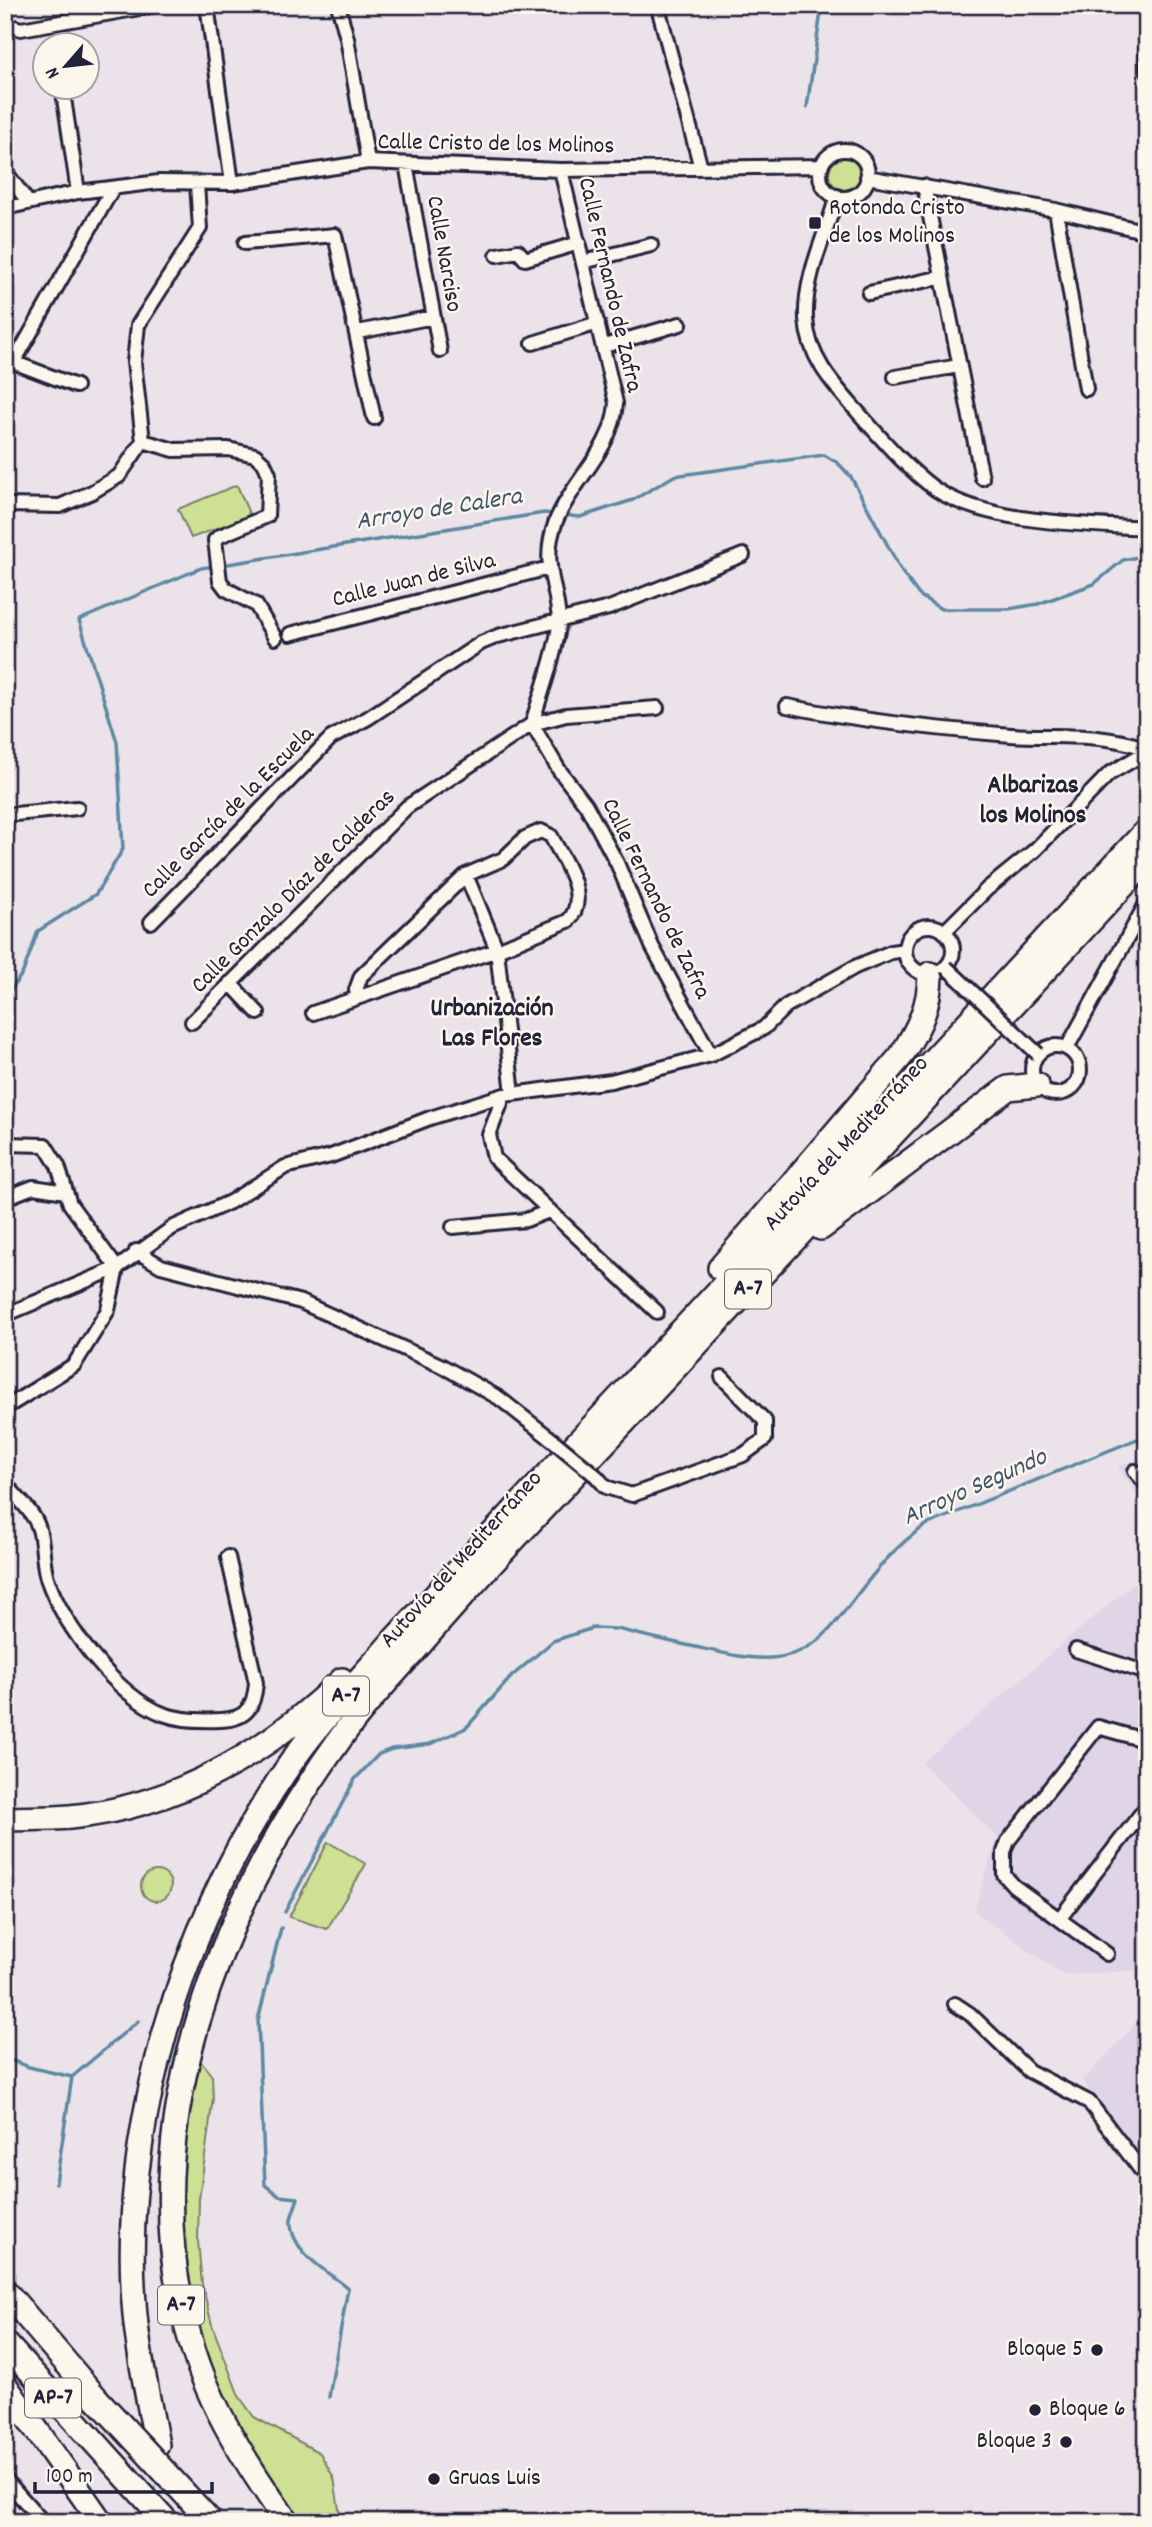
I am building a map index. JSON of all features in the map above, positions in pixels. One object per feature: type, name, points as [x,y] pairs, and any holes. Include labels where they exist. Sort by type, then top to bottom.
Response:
[{"type":"highway","name":"Autovía del Mediterráneo","points":[[157,2445],[135,2313],[134,2240],[139,2169],[158,2057],[187,1960],[252,1822],[299,1752],[394,1640],[1147,830]]},
{"type":"highway","name":"Autovía del Mediterráneo","points":[[288,2522],[246,2462],[221,2417],[192,2347],[174,2269],[170,2187],[187,2065],[219,1960],[254,1882],[308,1785],[353,1722],[467,1590],[1147,860]]},
{"type":"highway","points":[[642,1374],[685,1311],[901,1056],[919,1028],[938,971]]},
{"type":"highway","points":[[701,1339],[726,1322],[812,1235],[849,1205],[1008,1088],[1037,1085]]},
{"type":"highway","points":[[5,1819],[70,1817],[111,1810],[153,1800],[197,1782],[258,1750],[286,1730],[362,1661],[394,1640]]},
{"type":"highway","name":"AP-7","points":[[5,2291],[97,2399],[211,2522]]},
{"type":"highway","name":"AP-7","points":[[5,2343],[102,2452],[171,2512]]},
{"type":"highway","points":[[5,2385],[101,2522]]},
{"type":"street","points":[[5,24],[22,29],[157,5]]},
{"type":"street","points":[[207,5],[232,183]]},
{"type":"street","points":[[338,5],[347,38],[368,162]]},
{"type":"street","points":[[661,5],[659,11],[701,168]]},
{"type":"street","points":[[1147,49],[1147,70]]},
{"type":"street","points":[[64,102],[78,192]]},
{"type":"street","points":[[846,150],[860,156],[867,169],[867,177],[860,191],[853,196],[837,197],[825,188],[821,166],[831,154],[846,150]]},
{"type":"street","name":"Calle Cristo de los Molinos","points":[[5,208],[78,192],[159,183],[232,183],[368,162],[561,170],[821,166]]},
{"type":"street","name":"Calle Narciso","points":[[406,164],[440,351]]},
{"type":"street","name":"Calle Fernando de Zafra","points":[[561,170],[616,403],[610,434],[566,501],[555,525],[549,568],[559,622],[532,724],[559,770],[586,804],[617,863],[652,946],[711,1055]]},
{"type":"street","points":[[5,171],[28,202]]},
{"type":"street","points":[[867,177],[1056,210],[1147,232]]},
{"type":"street","points":[[5,505],[61,506],[92,492],[119,476],[144,441],[134,362],[138,325],[200,228],[197,184]]},
{"type":"street","points":[[924,186],[982,478]]},
{"type":"street","points":[[76,386],[9,361],[113,188]]},
{"type":"street","points":[[837,197],[812,268],[807,304],[810,341],[831,382],[905,464],[936,490],[975,509],[1012,516],[1147,528]]},
{"type":"street","points":[[1056,210],[1086,389]]},
{"type":"street","points":[[245,243],[335,235],[358,332],[374,418]]},
{"type":"street","points":[[497,255],[518,251],[525,259],[579,243]]},
{"type":"street","points":[[583,262],[651,245]]},
{"type":"street","points":[[869,293],[942,277]]},
{"type":"street","points":[[358,332],[433,317]]},
{"type":"street","points":[[533,343],[598,323]]},
{"type":"street","points":[[604,346],[680,324]]},
{"type":"street","points":[[895,377],[960,366]]},
{"type":"street","points":[[144,441],[174,450],[243,450],[264,463],[269,474],[267,516],[220,536],[215,540],[215,547],[220,581],[226,589],[256,605],[275,638]]},
{"type":"street","name":"Calle García de la Escuela","points":[[150,922],[331,738],[368,718],[481,643],[498,636],[609,608],[743,555]]},
{"type":"street","name":"Calle Juan de Silva","points":[[290,634],[549,568]]},
{"type":"street","points":[[787,706],[856,720],[1003,734],[1083,736],[1144,748],[1143,754],[1109,774],[1092,789],[1035,850],[986,889],[944,932]]},
{"type":"street","name":"Calle Gonzalo Díaz de Calderas","points":[[192,1022],[408,807],[532,724],[566,715],[657,708]]},
{"type":"street","points":[[5,814],[77,808]]},
{"type":"street","points":[[313,1013],[497,950],[568,920],[577,912],[578,897],[551,836],[541,831],[525,838],[503,859],[467,876],[361,976],[356,990],[358,997]]},
{"type":"street","points":[[467,876],[497,950],[508,1095],[489,1135],[490,1149],[494,1158],[657,1312]]},
{"type":"street","points":[[1067,1048],[1147,902]]},
{"type":"street","points":[[930,926],[944,932],[949,938],[952,953],[938,971],[922,973],[910,965],[905,950],[915,930],[930,926]]},
{"type":"street","points":[[5,1315],[117,1268],[136,1251],[172,1228],[230,1202],[285,1167],[331,1156],[430,1118],[508,1095],[611,1081],[711,1055],[764,1028],[786,1006],[855,967],[891,952],[905,950]]},
{"type":"street","points":[[938,971],[1038,1054]]},
{"type":"street","points":[[230,983],[258,1013]]},
{"type":"street","points":[[1052,1046],[1067,1048],[1074,1053],[1080,1067],[1080,1075],[1072,1088],[1050,1093],[1037,1085],[1032,1066],[1038,1054],[1052,1046]]},
{"type":"street","points":[[5,1144],[45,1146],[58,1166],[70,1204],[117,1268],[108,1310],[74,1365],[5,1408]]},
{"type":"street","points":[[5,1198],[33,1187],[66,1192]]},
{"type":"street","points":[[453,1227],[526,1220],[549,1211]]},
{"type":"street","points":[[136,1251],[161,1266],[313,1307],[453,1372],[499,1398],[606,1487],[632,1494],[743,1455],[765,1439],[765,1421],[722,1377]]},
{"type":"street","points":[[1135,1471],[1147,1485]]},
{"type":"street","points":[[5,1483],[37,1524],[47,1578],[66,1620],[130,1694],[163,1714],[194,1721],[227,1720],[245,1715],[254,1703],[256,1683],[228,1557]]},
{"type":"street","points":[[1076,1650],[1147,1673]]},
{"type":"street","points":[[1107,1954],[1014,1886],[1004,1875],[1004,1852],[1008,1841],[1098,1727],[1147,1741]]},
{"type":"street","points":[[1060,1918],[1147,1806]]},
{"type":"street","points":[[955,2004],[970,2014],[1026,2068],[1089,2102],[1147,2178]]},
{"type":"street","points":[[5,2479],[43,2522]]},
{"type":"shaded area","points":[[1147,1455],[1147,1507],[1118,1467]]},
{"type":"shaded area","points":[[1147,1572],[1147,1970],[1063,1975],[974,1911],[997,1837],[922,1763]]},
{"type":"shaded area","points":[[1147,2011],[1147,2161],[1082,2081]]},
{"type":"green space","points":[[845,158],[857,162],[861,174],[857,186],[845,190],[833,186],[829,174],[833,162]]},
{"type":"green space","points":[[237,485],[250,516],[191,538],[178,509]]},
{"type":"green space","points":[[328,1842],[366,1864],[327,1929],[289,1917]]},
{"type":"green space","points":[[156,1871],[167,1875],[171,1886],[167,1897],[156,1901],[145,1897],[141,1886],[145,1875]]},
{"type":"green space","points":[[197,2057],[212,2076],[213,2098],[199,2199],[198,2241],[202,2284],[212,2325],[239,2396],[254,2417],[320,2453],[334,2478],[341,2522],[302,2522],[241,2433],[220,2393],[199,2335],[185,2276],[180,2214],[183,2152]]},
{"type":"waterway","points":[[807,107],[822,5]]},
{"type":"waterway","name":"Arroyo de Calera","points":[[222,565],[544,513],[580,517],[633,500],[674,476],[824,455],[838,463],[851,477],[902,572],[919,595],[941,609],[1009,609],[1038,604],[1094,584],[1123,560],[1142,556],[1147,560]]},
{"type":"waterway","name":"Arroyo de Calera","points":[[5,999],[23,972],[38,931],[96,894],[123,849],[117,742],[79,620],[201,568],[214,566]]},
{"type":"waterway","name":"Arroyo Segundo","points":[[285,1912],[355,1779],[379,1754],[392,1749],[430,1744],[466,1728],[512,1676],[553,1641],[593,1628],[617,1629],[738,1656],[773,1658],[790,1655],[821,1638],[899,1546],[926,1525],[1147,1435]]},
{"type":"waterway","name":"Arroyo Segundo","points":[[281,1928],[258,2020],[265,2185],[279,2196],[298,2198],[291,2220],[296,2241],[311,2260],[348,2288],[329,2397]]},
{"type":"waterway","points":[[5,2058],[29,2067],[72,2077],[138,2021]]},
{"type":"waterway","points":[[56,2183],[72,2077]]},
{"type":"place","name":"Rotonda Cristo de los Molinos","points":[[815,223]]},
{"type":"place","name":"Bloque 5","points":[[1097,2350]]},
{"type":"place","name":"Bloque 6","points":[[1035,2410]]},
{"type":"place","name":"Bloque 3","points":[[1066,2442]]},
{"type":"place","name":"Gruas Luis","points":[[434,2479]]},
{"type":"district","name":"Albarizas los Molinos","points":[[1033,801]]},
{"type":"district","name":"Urbanización Las Flores","points":[[492,1024]]}]
